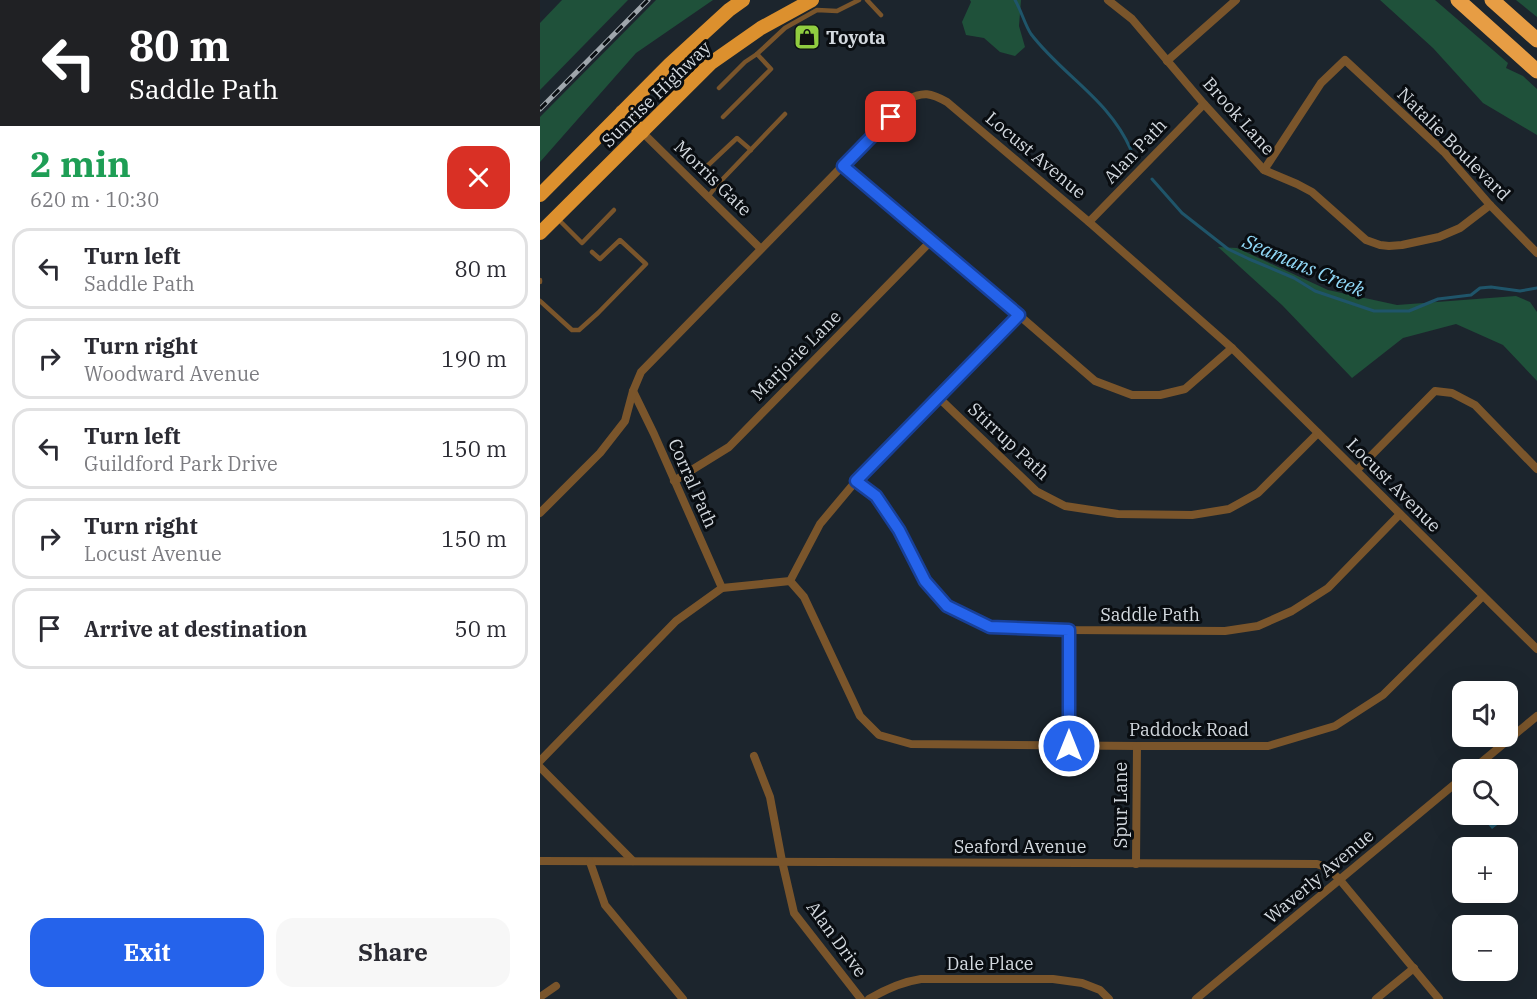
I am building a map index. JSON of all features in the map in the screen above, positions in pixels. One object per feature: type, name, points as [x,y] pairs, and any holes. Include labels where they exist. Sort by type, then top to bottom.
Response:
[{"type":"highway","name":"Sunrise Highway","points":[[540,195],[684,51],[743,0]]},
{"type":"highway","points":[[1458,0],[1537,71]]},
{"type":"highway","points":[[1492,0],[1537,40]]},
{"type":"highway","name":"Sunrise Highway","points":[[540,233],[711,63],[761,28],[790,19],[812,5]]},
{"type":"highway","points":[[622,112],[642,132]]},
{"type":"street","name":"Brook Lane","points":[[1108,0],[1132,19],[1264,170],[1312,192],[1366,240],[1380,245],[1402,245],[1439,237],[1460,228],[1490,205]]},
{"type":"street","points":[[1167,61],[1236,0]]},
{"type":"street","name":"Natalie Boulevard","points":[[1264,170],[1321,83],[1344,60],[1444,152],[1490,205],[1537,253]]},
{"type":"street","name":"Locust Avenue","points":[[540,513],[600,453],[625,421],[641,372],[907,100],[917,94],[934,94],[947,102],[1089,222],[1232,348],[1537,649]]},
{"type":"street","name":"Alan Path","points":[[1089,222],[1204,104]]},
{"type":"street","name":"Morris Gate","points":[[642,132],[761,249]]},
{"type":"street","points":[[843,166],[1095,381],[1132,394],[1160,395],[1185,389],[1232,348]]},
{"type":"street","name":"Marjorie Lane","points":[[674,480],[729,447],[932,240]]},
{"type":"street","points":[[540,760],[676,621],[722,588],[790,581],[820,524],[856,481],[1019,315]]},
{"type":"street","points":[[1357,470],[1436,390],[1452,393],[1475,405],[1537,469]]},
{"type":"street","name":"Corral Path","points":[[633,392],[722,588]]},
{"type":"street","name":"Stirrup Path","points":[[939,398],[1036,491],[1065,506],[1118,514],[1192,516],[1229,509],[1258,493],[1318,433]]},
{"type":"street","name":"Saddle Path","points":[[856,481],[876,496],[899,530],[925,581],[947,606],[990,627],[1225,632],[1258,626],[1292,611],[1328,588],[1400,514]]},
{"type":"street","name":"Paddock Road","points":[[790,581],[804,597],[860,716],[879,735],[911,744],[1268,746],[1335,726],[1383,695],[1483,596]]},
{"type":"street","points":[[1069,630],[1069,746]]},
{"type":"street","points":[[1485,759],[1537,716]]},
{"type":"street","name":"Spur Lane","points":[[1136,864],[1137,747]]},
{"type":"street","name":"Alan Drive","points":[[753,756],[770,797],[794,913],[861,999]]},
{"type":"street","points":[[540,767],[633,861]]},
{"type":"street","name":"Waverly Avenue","points":[[1196,999],[1452,786]]},
{"type":"street","name":"Seaford Avenue","points":[[540,861],[1317,864],[1328,868],[1340,880],[1439,999]]},
{"type":"street","points":[[590,862],[605,905],[683,999]]},
{"type":"street","points":[[1376,999],[1414,968]]},
{"type":"street","name":"Dale Place","points":[[869,999],[889,987],[921,979],[1053,980],[1082,983],[1100,990],[1109,999]]},
{"type":"street","points":[[540,997],[556,986]]},
{"type":"lane","points":[[812,5],[818,10],[837,11],[859,0]]},
{"type":"lane","points":[[867,0],[881,15]]},
{"type":"lane","points":[[719,88],[785,28],[790,19]]},
{"type":"lane","points":[[723,117],[771,69],[758,54]]},
{"type":"lane","points":[[708,197],[785,114]]},
{"type":"lane","points":[[704,169],[737,138],[751,150]]},
{"type":"lane","points":[[556,217],[582,243],[614,210]]},
{"type":"lane","points":[[540,301],[572,330],[579,330],[598,314],[646,264],[621,240],[600,259],[592,252]]},
{"type":"green space","points":[[562,0],[628,0],[540,90],[540,23]]},
{"type":"green space","points":[[656,0],[713,0],[636,53],[540,162],[540,117]]},
{"type":"green space","points":[[970,0],[1021,0],[1019,26],[1025,47],[1015,56],[1000,52],[984,38],[966,35],[962,22]]},
{"type":"green space","points":[[1380,0],[1435,0],[1508,63],[1506,68],[1523,76],[1537,89],[1537,135],[1483,103],[1433,48]]},
{"type":"green space","points":[[1516,0],[1537,0],[1537,17]]},
{"type":"green space","points":[[1218,247],[1237,248],[1328,290],[1397,305],[1516,296],[1530,302],[1537,312],[1537,381],[1503,345],[1456,324],[1403,338],[1352,378],[1282,305]]},
{"type":"waterway","name":"Seamans Creek","points":[[1015,0],[1031,34],[1111,116],[1131,150]]},
{"type":"waterway","name":"Seamans Creek","points":[[1152,179],[1182,213],[1228,249],[1294,278],[1315,291],[1374,311],[1409,311],[1438,299],[1471,295],[1480,288],[1491,287],[1520,291],[1537,288]]},
{"type":"railway","points":[[540,109],[648,0]]},
{"type":"place","name":"Toyota","points":[[807,37]]},
{"type":"route","points":[[891,117],[843,166],[1019,315],[856,481],[876,496],[899,530],[925,581],[947,606],[990,627],[1069,630],[1069,746]]}]
